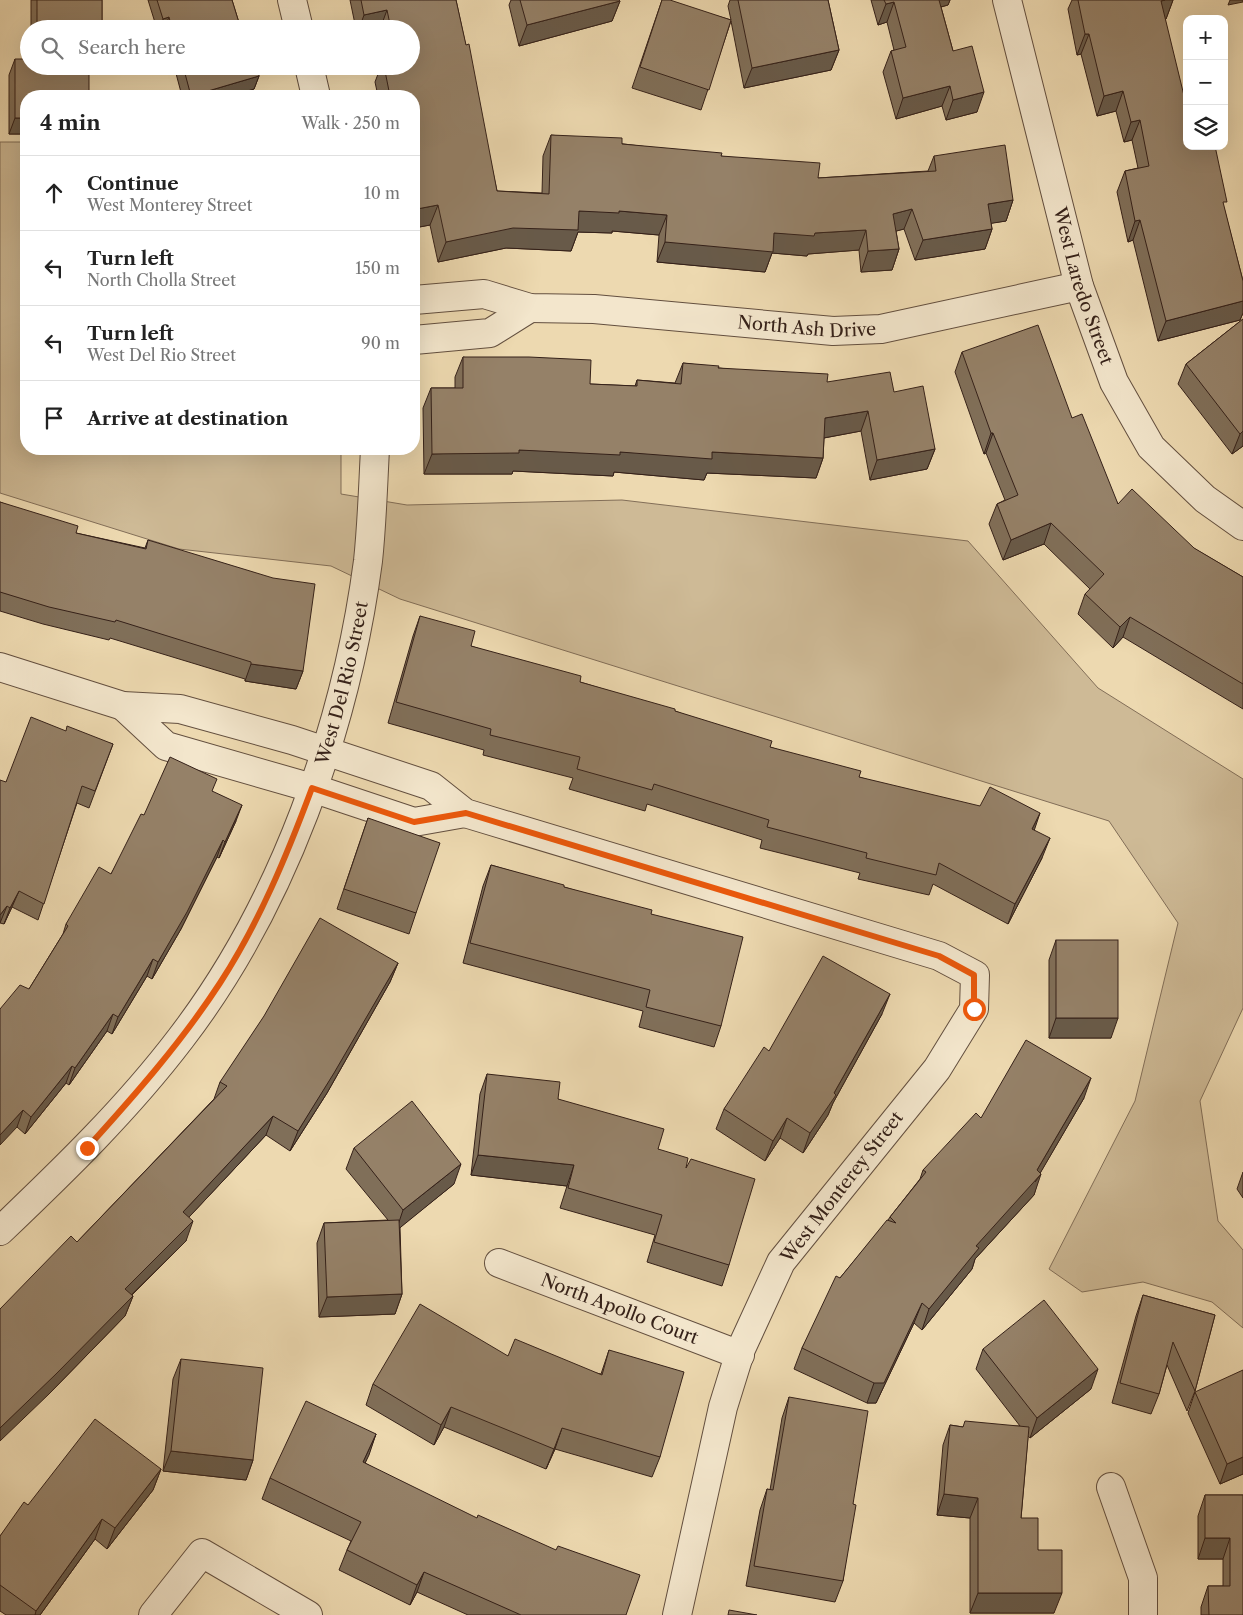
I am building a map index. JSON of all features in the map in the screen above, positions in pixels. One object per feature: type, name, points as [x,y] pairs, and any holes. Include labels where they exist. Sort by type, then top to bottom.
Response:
[{"type":"street","points":[[292,0],[297,20]]},
{"type":"street","name":"West Laredo Street","points":[[1007,0],[1080,286],[1114,382],[1151,447],[1205,499],[1243,526]]},
{"type":"street","points":[[310,75],[314,90]]},
{"type":"street","name":"North Ash Drive","points":[[420,299],[484,294],[530,308],[594,309],[777,327],[842,330],[890,327],[1080,286]]},
{"type":"street","points":[[420,339],[490,333],[530,308]]},
{"type":"street","name":"West Del Rio Street","points":[[0,1231],[87,1148],[134,1096],[182,1037],[220,982],[254,925],[295,834],[337,714],[348,669],[368,560],[375,455]]},
{"type":"street","points":[[0,667],[124,706],[180,709],[292,740],[431,786],[466,813]]},
{"type":"street","points":[[124,706],[166,746],[312,788],[414,822],[466,813]]},
{"type":"street","name":"West Monterey Street","points":[[466,813],[939,956],[974,975],[974,1009],[937,1069],[781,1262],[740,1355],[723,1407],[677,1615]]},
{"type":"street","name":"North Apollo Court","points":[[499,1263],[740,1355]]},
{"type":"street","points":[[1111,1487],[1143,1578],[1143,1615]]},
{"type":"street","points":[[153,1615],[202,1553],[308,1615]]},
{"type":"shaded area","points":[[0,142],[20,142],[20,455],[341,455],[341,494],[407,505],[622,500],[968,541],[1098,688],[1243,779],[1243,1008],[1200,1101],[1218,1221],[1243,1250],[1243,1328],[1212,1302],[1143,1282],[1082,1292],[1049,1269],[1135,1101],[1178,923],[1109,821],[400,599],[331,566],[179,549],[0,493]]},
{"type":"building","points":[[37,0],[102,0],[102,20],[37,20]]},
{"type":"building","points":[[157,0],[232,0],[238,20],[170,20],[169,17],[163,19]]},
{"type":"building","points":[[361,0],[456,0],[466,45],[469,44],[497,191],[549,194],[551,135],[622,138],[622,144],[722,153],[721,156],[820,163],[818,178],[936,171],[934,156],[1005,145],[1013,200],[988,204],[992,229],[923,240],[912,209],[893,214],[899,249],[868,251],[866,230],[815,233],[814,236],[774,233],[773,252],[665,242],[667,215],[619,211],[619,213],[579,211],[578,230],[513,228],[446,242],[438,205],[420,208],[420,90],[389,90],[386,75],[420,75],[420,20],[389,20],[387,10],[364,15]]},
{"type":"building","points":[[520,0],[619,0],[620,1],[527,25]]},
{"type":"building","points":[[662,0],[670,0],[731,20],[709,90],[640,67]]},
{"type":"building","points":[[738,0],[828,0],[839,50],[752,68]]},
{"type":"building","points":[[884,0],[939,0],[953,51],[972,46],[984,92],[953,100],[950,86],[903,98],[891,51],[906,47],[894,2],[886,4]]},
{"type":"building","points":[[1078,0],[1165,0],[1161,1],[1183,92],[1183,150],[1216,150],[1227,202],[1223,202],[1243,281],[1243,301],[1166,321],[1140,220],[1135,221],[1125,171],[1149,166],[1140,120],[1131,122],[1123,91],[1104,96],[1089,34],[1085,34]]},
{"type":"building","points":[[15,59],[20,59],[20,75],[89,75],[89,90],[20,90],[20,118],[15,118]]},
{"type":"building","points":[[185,75],[259,75],[211,90],[189,90]]},
{"type":"building","points":[[1243,319],[1243,431],[1240,434],[1186,364]]},
{"type":"building","points":[[1038,325],[1072,418],[1082,414],[1118,504],[1132,489],[1194,548],[1243,577],[1243,684],[1130,617],[1120,627],[1085,594],[1104,574],[1051,523],[1011,540],[997,504],[1018,495],[993,433],[991,433],[962,352]]},
{"type":"building","points":[[463,357],[529,357],[591,360],[590,384],[637,386],[637,380],[681,384],[683,363],[719,366],[718,368],[828,374],[827,382],[890,372],[894,392],[923,386],[935,449],[877,460],[868,411],[825,418],[823,458],[712,452],[712,459],[620,452],[620,455],[519,450],[519,453],[432,454],[431,388],[463,388]]},
{"type":"building","points":[[0,502],[78,526],[76,533],[146,549],[148,540],[273,578],[315,584],[303,671],[251,664],[251,662],[116,620],[115,622],[49,607],[0,592]]},
{"type":"building","points":[[420,616],[475,631],[471,646],[581,676],[580,682],[675,709],[675,711],[772,741],[770,747],[861,771],[859,777],[980,806],[990,787],[1040,813],[1032,829],[1050,838],[1015,904],[939,863],[936,875],[866,858],[867,853],[767,827],[769,820],[654,784],[652,790],[577,769],[580,757],[490,735],[491,729],[396,702]]},
{"type":"building","points":[[31,717],[66,731],[67,726],[113,744],[95,791],[82,786],[44,904],[19,891],[10,908],[7,906],[0,915],[0,780],[6,782]]},
{"type":"building","points":[[170,757],[217,779],[212,791],[242,805],[225,842],[223,840],[187,912],[158,962],[153,959],[118,1017],[113,1014],[75,1068],[72,1066],[31,1117],[23,1110],[0,1135],[0,1009],[20,985],[29,989],[68,926],[66,924],[99,867],[111,874],[141,814],[144,815]]},
{"type":"building","points":[[368,818],[440,843],[416,913],[344,889]]},
{"type":"building","points":[[491,865],[564,885],[564,887],[652,910],[651,914],[743,937],[721,1026],[646,1007],[650,990],[470,943]]},
{"type":"building","points":[[320,918],[398,963],[298,1131],[273,1116],[183,1212],[193,1221],[125,1289],[133,1296],[0,1428],[0,1309],[71,1236],[77,1242],[227,1086],[220,1082],[264,1016]]},
{"type":"building","points":[[1056,940],[1118,940],[1118,1018],[1056,1018]]},
{"type":"building","points":[[823,956],[890,994],[834,1093],[836,1095],[810,1133],[787,1118],[773,1141],[724,1109],[764,1047],[769,1051]]},
{"type":"building","points":[[1026,1040],[1091,1078],[1037,1170],[1041,1174],[976,1246],[979,1248],[929,1309],[922,1303],[884,1383],[874,1383],[802,1348],[836,1276],[840,1278],[887,1220],[896,1223],[890,1217],[926,1172],[923,1170],[976,1113],[981,1118]]},
{"type":"building","points":[[487,1074],[560,1082],[558,1099],[664,1129],[658,1149],[688,1158],[686,1168],[691,1159],[755,1179],[729,1265],[654,1242],[662,1215],[568,1188],[574,1165],[478,1155]]},
{"type":"building","points":[[412,1101],[461,1164],[403,1210],[354,1148]]},
{"type":"building","points":[[399,1220],[402,1294],[327,1297],[324,1223]]},
{"type":"building","points":[[1143,1295],[1215,1315],[1195,1391],[1173,1342],[1159,1394],[1120,1383]]},
{"type":"building","points":[[1044,1300],[1098,1369],[1037,1418],[983,1349]]},
{"type":"building","points":[[420,1304],[508,1356],[515,1339],[602,1375],[609,1350],[684,1372],[660,1457],[562,1428],[554,1449],[451,1407],[441,1425],[373,1384]]},
{"type":"building","points":[[181,1359],[263,1368],[253,1460],[171,1451]]},
{"type":"building","points":[[1243,1370],[1243,1457],[1227,1464],[1195,1392]]},
{"type":"building","points":[[789,1397],[868,1411],[853,1504],[856,1505],[843,1581],[754,1566],[767,1489],[773,1490]]},
{"type":"building","points":[[306,1401],[376,1434],[363,1462],[477,1518],[478,1515],[556,1550],[558,1546],[640,1575],[626,1615],[521,1615],[424,1572],[417,1585],[347,1550],[361,1522],[270,1478]]},
{"type":"building","points":[[95,1419],[161,1469],[115,1528],[102,1519],[36,1611],[0,1585],[0,1536],[24,1502],[28,1505]]},
{"type":"building","points":[[965,1421],[1029,1427],[1021,1518],[1038,1518],[1038,1550],[1062,1550],[1062,1593],[978,1593],[978,1498],[944,1494],[950,1425],[963,1427]]},
{"type":"building","points":[[1205,1495],[1243,1495],[1243,1615],[1209,1615],[1208,1586],[1230,1586],[1230,1538],[1205,1538]]},
{"type":"building","points":[[729,1610],[757,1615],[728,1615]]},
{"type":"route","points":[[87,1148],[134,1096],[182,1037],[220,982],[254,925],[295,834],[312,788],[414,822],[466,813],[939,956],[974,975],[974,1009]]}]
